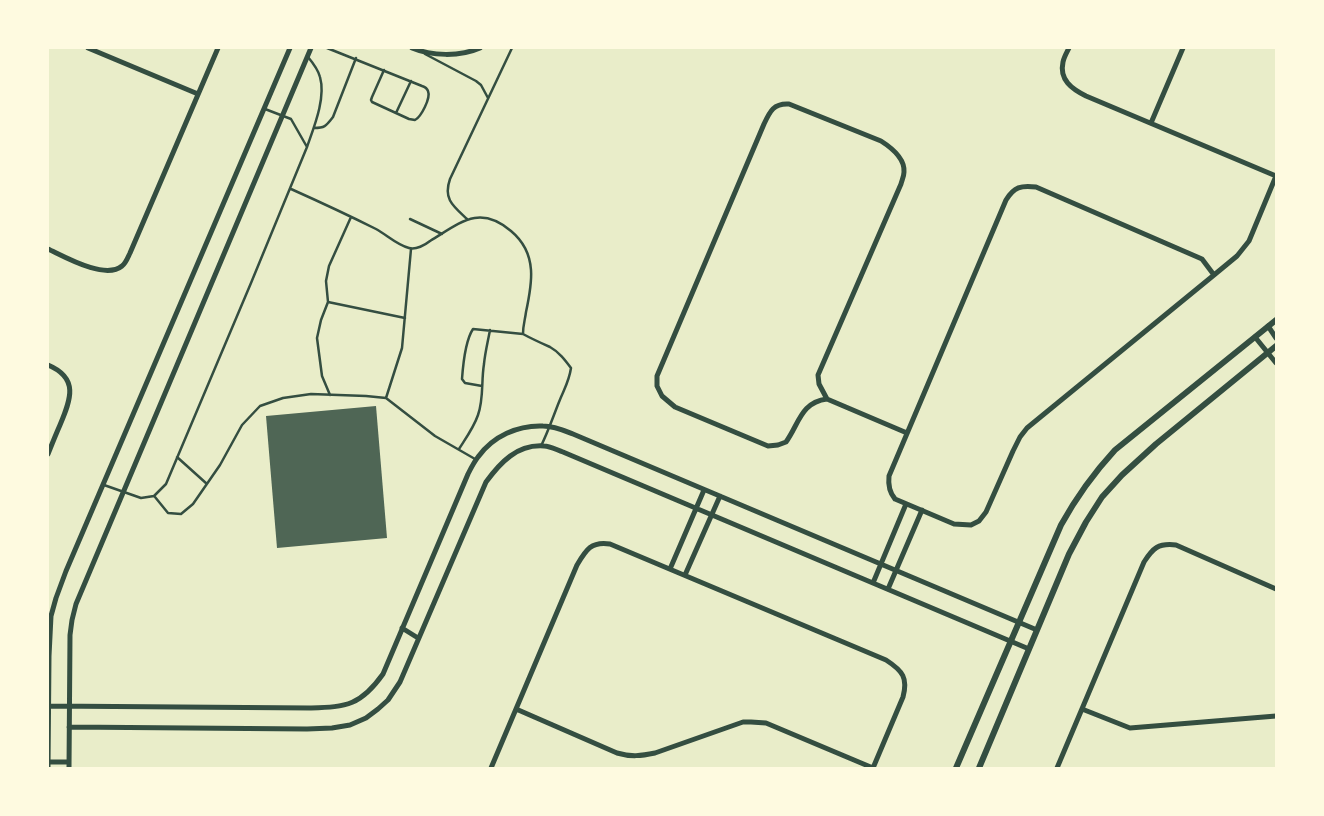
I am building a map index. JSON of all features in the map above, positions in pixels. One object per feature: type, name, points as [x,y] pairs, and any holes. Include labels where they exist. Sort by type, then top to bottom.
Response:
[{"type":"street","points":[[88,48],[198,94]]},
{"type":"street","points":[[48,249],[93,269],[105,272],[123,266],[218,48]]},
{"type":"street","points":[[48,768],[49,656],[51,616],[56,598],[290,48]]},
{"type":"street","points":[[69,768],[70,635],[76,604],[311,48]]},
{"type":"street","points":[[414,48],[434,53],[455,54],[480,48]]},
{"type":"street","points":[[1069,48],[1062,64],[1064,76],[1072,88],[1086,96],[1276,176],[1249,241],[1237,256],[1214,275],[1027,428],[1012,451],[986,512],[979,521],[971,524],[954,524],[895,499],[892,495],[888,482],[889,476],[1010,192],[1024,185],[1036,187],[1194,255],[1202,259],[1214,275]]},
{"type":"street","points":[[1151,123],[1183,48]]},
{"type":"street","points":[[827,399],[819,384],[818,375],[897,193],[904,172],[903,163],[899,155],[892,148],[881,141],[790,104],[782,104],[770,112],[764,124],[657,376],[657,386],[662,396],[675,407],[768,446],[786,442],[802,412],[808,405],[827,399],[907,433]]},
{"type":"street","points":[[956,768],[1061,525],[1095,472],[1115,450],[1276,320]]},
{"type":"street","points":[[1268,326],[1276,338]]},
{"type":"street","points":[[1255,337],[1276,363]]},
{"type":"street","points":[[978,768],[1069,554],[1102,497],[1122,474],[1156,444],[1276,346]]},
{"type":"street","points":[[48,364],[67,378],[70,392],[67,409],[48,454]]},
{"type":"street","points":[[49,706],[311,708],[347,705],[361,698],[372,689],[383,674],[468,474],[476,460],[493,441],[509,432],[527,426],[559,428],[1037,630]]},
{"type":"street","points":[[69,727],[307,729],[350,725],[366,718],[388,700],[400,682],[486,482],[496,467],[509,456],[526,448],[541,446],[563,452],[1029,649]]},
{"type":"street","points":[[670,569],[704,490]]},
{"type":"street","points":[[685,575],[720,496]]},
{"type":"street","points":[[873,583],[906,504]]},
{"type":"street","points":[[888,589],[922,510]]},
{"type":"street","points":[[491,768],[577,565],[584,553],[592,545],[610,544],[886,660],[902,673],[905,681],[903,698],[873,768],[766,724],[751,722],[743,722],[655,753],[628,756],[516,709]]},
{"type":"street","points":[[1057,768],[1144,562],[1152,551],[1168,544],[1176,545],[1276,588]]},
{"type":"street","points":[[402,628],[418,638]]},
{"type":"street","points":[[1082,709],[1130,728],[1276,716]]},
{"type":"street","points":[[48,762],[69,762]]},
{"type":"lane","points":[[327,48],[356,58],[411,81],[428,89],[428,98],[419,118],[415,120],[373,103],[371,100],[384,70]]},
{"type":"lane","points":[[414,48],[476,81],[481,85],[488,98]]},
{"type":"lane","points":[[467,219],[455,208],[447,196],[447,189],[512,48]]},
{"type":"lane","points":[[103,484],[141,498],[154,496],[166,484],[291,189],[314,128],[321,100],[321,78],[308,56]]},
{"type":"lane","points":[[314,128],[323,128],[333,117],[356,58]]},
{"type":"lane","points":[[396,113],[411,81]]},
{"type":"lane","points":[[264,108],[291,119],[307,147]]},
{"type":"lane","points":[[291,189],[379,231],[411,249],[423,246],[467,219],[478,217],[501,222],[517,236],[526,250],[531,270],[530,294],[522,325],[523,334]]},
{"type":"lane","points":[[330,395],[322,376],[317,338],[328,302],[326,281],[329,266],[351,217]]},
{"type":"lane","points":[[410,218],[442,234]]},
{"type":"lane","points":[[386,398],[402,348],[411,249]]},
{"type":"lane","points":[[328,302],[405,318]]},
{"type":"lane","points":[[482,386],[465,383],[462,379],[470,334],[473,329],[523,334],[551,348],[563,357],[571,368],[569,382],[560,400],[551,427],[541,446]]},
{"type":"lane","points":[[459,449],[478,415],[483,395],[484,364],[490,330]]},
{"type":"lane","points":[[154,496],[168,513],[181,514],[193,504],[220,465],[242,425],[260,406],[282,398],[311,394],[386,398],[435,436],[476,460]]},
{"type":"lane","points":[[177,457],[207,484]]},
{"type":"building","points":[[376,406],[387,538],[277,548],[266,416]]}]
